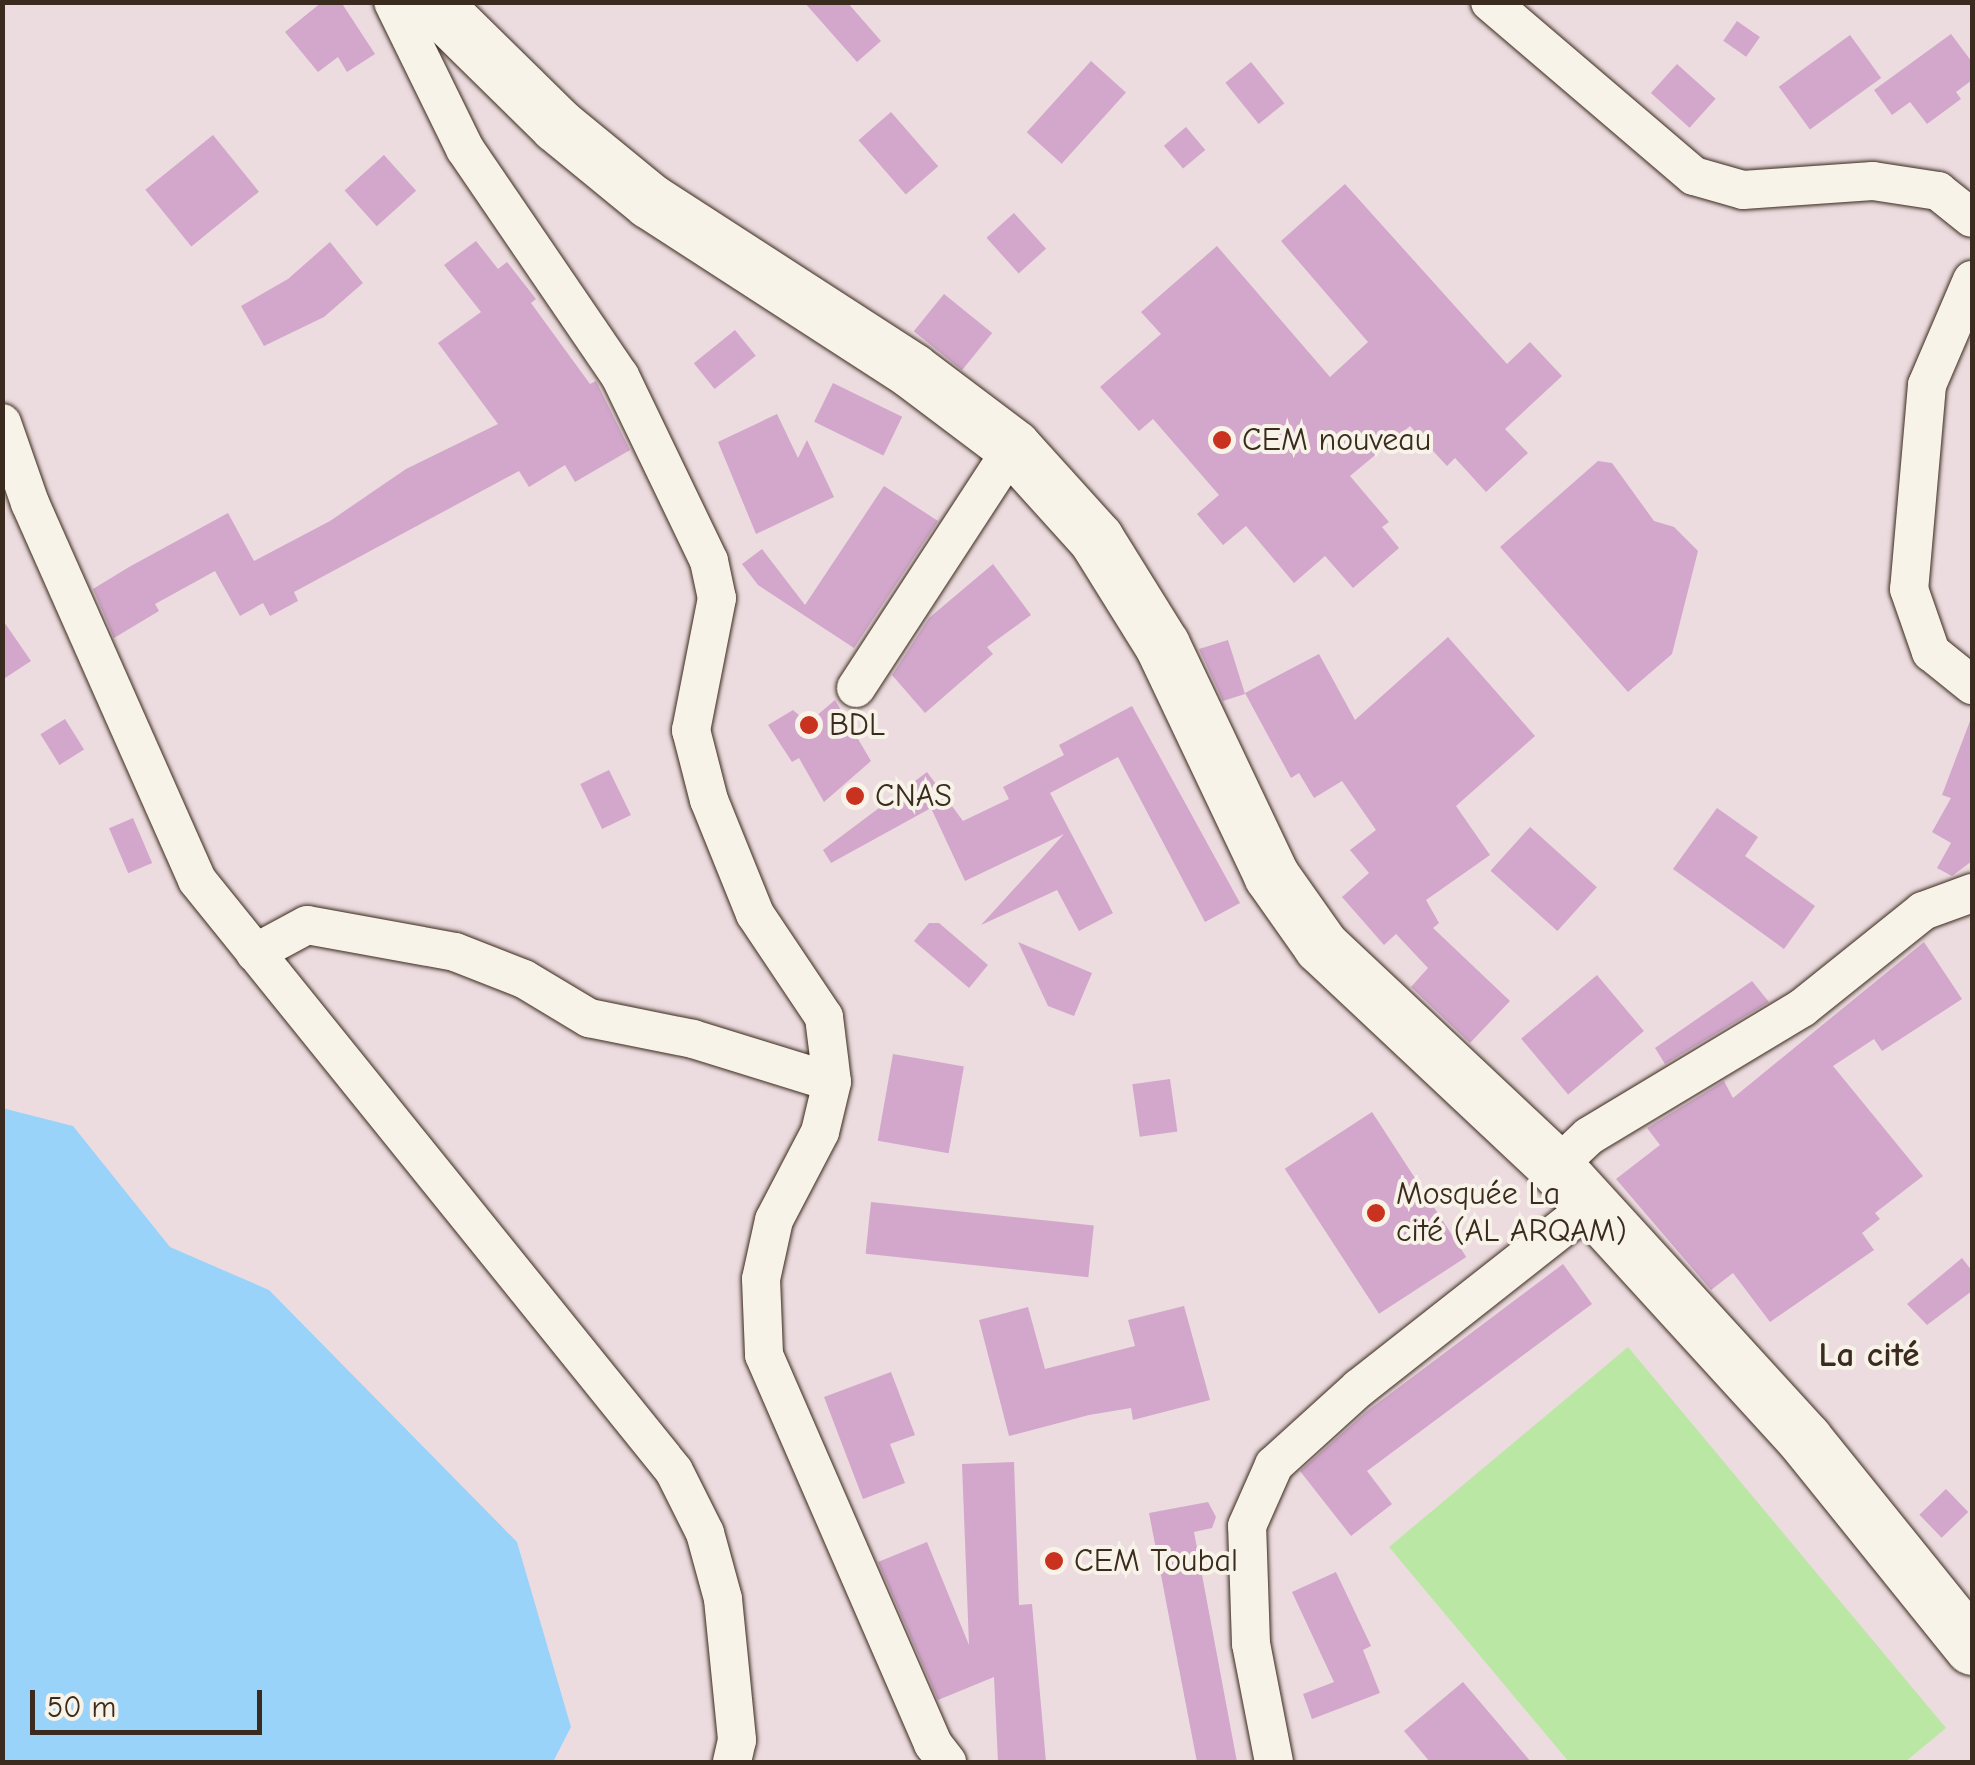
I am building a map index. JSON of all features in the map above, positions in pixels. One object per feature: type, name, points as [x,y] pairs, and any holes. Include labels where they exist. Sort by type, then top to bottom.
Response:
[{"type":"main road","points":[[432,2],[557,126],[650,201],[911,370],[1012,447],[1096,539],[1162,645],[1270,874],[1320,946],[1573,1186],[1805,1440],[1972,1647]]},
{"type":"street","points":[[393,2],[465,149],[620,376],[709,561],[717,598],[690,730],[709,800],[756,914],[824,1017],[832,1082],[820,1132],[774,1220],[761,1279],[764,1354],[933,1744],[947,1762]]},
{"type":"street","points":[[1490,2],[1694,176],[1744,190],[1873,181],[1938,190],[1972,218]]},
{"type":"street","points":[[1972,280],[1927,385],[1909,589],[1931,652],[1972,686]]},
{"type":"street","points":[[2,423],[30,504],[198,880],[674,1471],[704,1533],[724,1598],[737,1740],[732,1762]]},
{"type":"street","points":[[856,688],[1012,447]]},
{"type":"street","points":[[1274,1762],[1251,1644],[1246,1526],[1274,1465],[1573,1186],[1588,1136],[1802,1008],[1924,911],[1972,893]]},
{"type":"street","points":[[256,953],[307,926],[455,952],[524,979],[589,1018],[693,1039],[832,1082]]},
{"type":"green space","points":[[1628,1347],[1946,1728],[1905,1762],[1569,1762],[1389,1547]]},
{"type":"water","points":[[2,1108],[73,1126],[170,1247],[269,1290],[517,1542],[571,1727],[553,1762],[3,1762]]},
{"type":"building","points":[[322,2],[341,2],[375,54],[347,72],[338,57],[318,72],[285,32]]},
{"type":"building","points":[[804,2],[847,2],[881,41],[857,62]]},
{"type":"building","points":[[1737,21],[1760,37],[1746,57],[1723,41]]},
{"type":"building","points":[[1951,34],[1972,62],[1972,80],[1956,92],[1961,99],[1927,124],[1910,102],[1892,115],[1874,90]]},
{"type":"building","points":[[1850,35],[1881,78],[1810,130],[1779,87]]},
{"type":"building","points":[[1091,61],[1126,92],[1062,164],[1027,132]]},
{"type":"building","points":[[1251,62],[1284,103],[1259,124],[1225,83]]},
{"type":"building","points":[[1677,64],[1716,99],[1690,128],[1651,93]]},
{"type":"building","points":[[891,112],[938,166],[906,195],[859,140]]},
{"type":"building","points":[[1186,127],[1205,150],[1183,169],[1164,146]]},
{"type":"building","points":[[213,135],[259,192],[191,246],[145,190]]},
{"type":"building","points":[[384,155],[416,191],[377,226],[345,190]]},
{"type":"building","points":[[1345,184],[1507,364],[1530,342],[1562,376],[1505,429],[1528,453],[1486,492],[1455,458],[1447,466],[1410,426],[1350,476],[1389,522],[1382,527],[1399,548],[1353,588],[1325,556],[1294,583],[1246,526],[1223,545],[1197,514],[1219,495],[1153,419],[1139,431],[1100,387],[1161,334],[1141,312],[1217,246],[1330,377],[1368,342],[1281,241]]},
{"type":"building","points":[[1014,213],[1046,249],[1019,273],[987,238]]},
{"type":"building","points":[[476,241],[498,269],[507,262],[536,299],[531,303],[590,384],[596,381],[630,450],[575,482],[565,465],[529,487],[519,471],[294,592],[298,601],[270,616],[263,603],[240,616],[215,571],[155,604],[159,611],[114,638],[93,589],[129,567],[228,513],[254,561],[330,521],[406,469],[498,424],[438,343],[481,312],[444,265]]},
{"type":"building","points":[[330,242],[363,283],[324,317],[264,346],[241,306],[288,279]]},
{"type":"building","points":[[944,294],[992,333],[962,370],[914,331]]},
{"type":"building","points":[[735,330],[756,356],[715,389],[694,363]]},
{"type":"building","points":[[833,383],[902,417],[883,455],[814,422]]},
{"type":"building","points":[[777,414],[798,458],[807,440],[834,497],[756,534],[718,442]]},
{"type":"building","points":[[1598,461],[1612,463],[1654,521],[1674,527],[1698,551],[1672,654],[1628,692],[1500,547]]},
{"type":"building","points":[[884,486],[938,521],[854,648],[758,585],[742,564],[762,549],[805,605]]},
{"type":"building","points":[[993,564],[1031,615],[987,647],[993,654],[925,713],[892,675],[929,618]]},
{"type":"building","points":[[2,619],[31,661],[2,680]]},
{"type":"building","points":[[1448,637],[1535,736],[1456,806],[1490,855],[1426,900],[1439,923],[1433,928],[1510,1001],[1470,1043],[1411,987],[1428,968],[1396,934],[1384,945],[1342,897],[1369,873],[1350,850],[1376,830],[1342,781],[1314,798],[1299,773],[1291,778],[1245,693],[1319,654],[1355,720]]},
{"type":"building","points":[[1228,640],[1245,694],[1223,701],[1199,649]]},
{"type":"building","points":[[835,700],[871,761],[824,802],[799,758],[792,762],[768,725],[793,710],[808,723]]},
{"type":"building","points":[[1132,706],[1240,903],[1205,922],[1118,757],[1050,793],[1113,913],[1079,931],[1057,890],[981,925],[1064,834],[965,881],[931,808],[831,863],[823,850],[927,772],[963,821],[1009,799],[1003,787],[1064,755],[1059,745]]},
{"type":"building","points":[[65,719],[84,750],[59,765],[40,734]]},
{"type":"building","points":[[1970,721],[1972,861],[1952,876],[1937,868],[1951,843],[1932,832],[1951,798],[1942,795]]},
{"type":"building","points":[[609,770],[631,815],[602,829],[580,784]]},
{"type":"building","points":[[1717,808],[1758,837],[1745,856],[1815,906],[1784,949],[1673,869]]},
{"type":"building","points":[[133,818],[152,863],[128,873],[109,828]]},
{"type":"building","points":[[1530,827],[1597,887],[1557,931],[1491,871]]},
{"type":"building","points":[[929,923],[939,923],[988,965],[969,988],[914,941]]},
{"type":"building","points":[[1018,942],[1092,973],[1074,1016],[1048,1006]]},
{"type":"building","points":[[1924,942],[1962,999],[1882,1051],[1874,1039],[1833,1066],[1923,1176],[1875,1213],[1880,1219],[1862,1233],[1874,1250],[1770,1322],[1733,1273],[1711,1290],[1616,1179],[1660,1145],[1647,1128],[1724,1081],[1733,1098]]},
{"type":"building","points":[[1597,975],[1644,1031],[1568,1095],[1521,1039]]},
{"type":"building","points":[[1752,981],[1769,1002],[1665,1064],[1655,1048]]},
{"type":"building","points":[[893,1054],[964,1067],[949,1153],[878,1141]]},
{"type":"building","points":[[1170,1079],[1177,1131],[1140,1137],[1132,1084]]},
{"type":"building","name":"Mosquée La cité (AL ARQAM)","points":[[1372,1112],[1466,1257],[1379,1314],[1285,1169]]},
{"type":"building","points":[[871,1202],[1094,1225],[1088,1277],[866,1254]]},
{"type":"building","points":[[1962,1258],[1972,1271],[1972,1291],[1927,1325],[1907,1304]]},
{"type":"building","points":[[1563,1264],[1592,1304],[1367,1471],[1392,1504],[1351,1536],[1300,1471],[1366,1412]]},
{"type":"building","points":[[1184,1306],[1210,1400],[1133,1420],[1131,1408],[1089,1415],[1009,1436],[979,1320],[1028,1307],[1045,1369],[1135,1346],[1128,1320]]},
{"type":"building","points":[[891,1372],[915,1435],[890,1444],[905,1483],[863,1499],[824,1397]]},
{"type":"building","points":[[1014,1462],[1019,1605],[1032,1604],[1046,1762],[998,1762],[994,1677],[938,1700],[878,1562],[927,1542],[969,1645],[962,1464]]},
{"type":"building","points":[[1946,1489],[1968,1512],[1942,1538],[1919,1515]]},
{"type":"building","points":[[1208,1502],[1216,1517],[1212,1528],[1194,1532],[1237,1762],[1197,1762],[1149,1513]]},
{"type":"building","points":[[1336,1572],[1371,1646],[1363,1650],[1380,1693],[1312,1719],[1303,1694],[1334,1682],[1292,1592]]},
{"type":"building","points":[[1463,1682],[1531,1762],[1430,1762],[1404,1731]]},
{"type":"place","name":"CEM nouveau","points":[[1222,440]]},
{"type":"place","name":"BDL","points":[[809,725]]},
{"type":"place","name":"CNAS","points":[[855,796]]},
{"type":"place","name":"Mosquée La cité (AL ARQAM)","points":[[1376,1213]]},
{"type":"place","name":"CEM Toubal","points":[[1054,1561]]},
{"type":"district","name":"La cité","points":[[1869,1355]]}]
